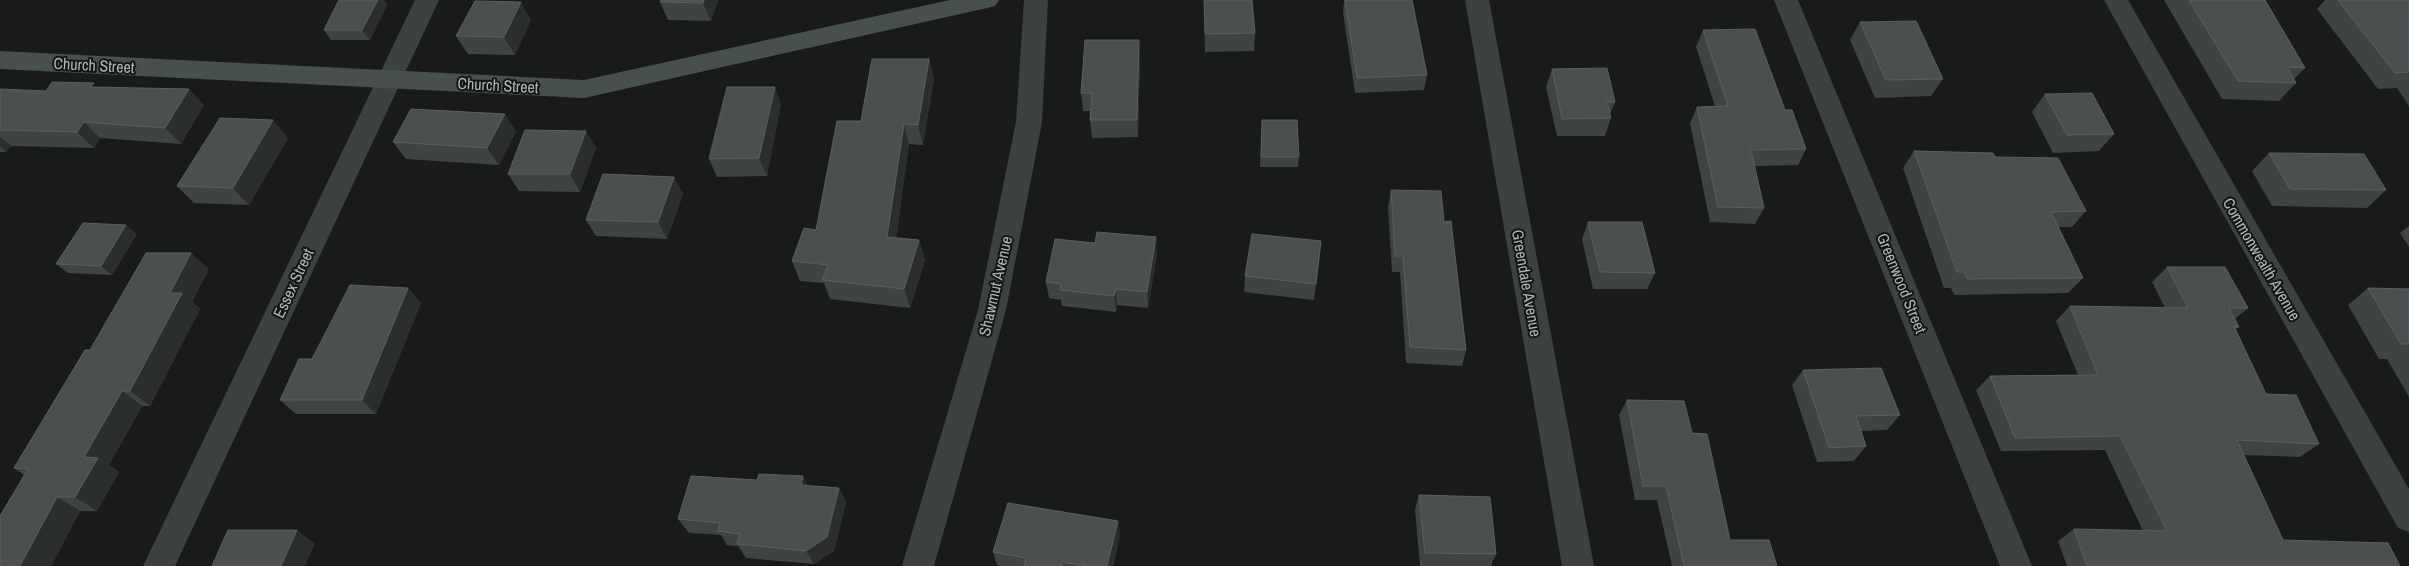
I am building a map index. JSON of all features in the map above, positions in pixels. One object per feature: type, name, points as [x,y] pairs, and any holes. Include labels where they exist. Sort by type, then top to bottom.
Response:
[{"type":"street","name":"Essex Street","points":[[159,566],[427,0]]},
{"type":"street","name":"Church Street","points":[[0,60],[584,89],[987,0]]},
{"type":"street","name":"Shawmut Avenue","points":[[918,566],[992,310],[1029,122],[1036,0]]},
{"type":"street","name":"Greendale Avenue","points":[[1477,0],[1578,566]]},
{"type":"street","name":"Greenwood Street","points":[[1786,0],[2016,566]]},
{"type":"street","name":"Commonwealth Avenue","points":[[2116,0],[2409,518]]},
{"type":"building","points":[[339,0],[378,0],[362,30],[324,30]]},
{"type":"building","points":[[661,0],[704,0],[703,3],[660,2]]},
{"type":"building","points":[[1204,0],[1252,0],[1255,33],[1205,34]]},
{"type":"building","points":[[1345,0],[1412,0],[1427,75],[1357,78]]},
{"type":"building","points":[[2189,0],[2265,0],[2305,68],[2287,67],[2296,83],[2238,81]]},
{"type":"building","points":[[2338,0],[2409,0],[2409,72],[2395,73]]},
{"type":"building","points":[[475,1],[521,2],[504,37],[456,36]]},
{"type":"building","points":[[1916,21],[1943,79],[1886,80],[1860,22]]},
{"type":"building","points":[[1755,29],[1785,110],[1792,110],[1806,149],[1751,150],[1764,208],[1718,207],[1697,107],[1728,106],[1703,30]]},
{"type":"building","points":[[1085,40],[1139,40],[1137,120],[1090,120],[1092,93],[1081,93]]},
{"type":"building","points":[[872,59],[929,59],[918,125],[904,124],[887,237],[919,240],[904,289],[822,280],[828,265],[792,261],[804,228],[816,230],[837,121],[861,121]]},
{"type":"building","points":[[1607,68],[1615,102],[1607,102],[1611,118],[1562,119],[1552,69]]},
{"type":"building","points":[[52,82],[94,83],[91,87],[189,89],[165,128],[84,122],[77,132],[0,130],[0,89],[46,91]]},
{"type":"building","points":[[727,87],[775,87],[759,158],[709,159]]},
{"type":"building","points":[[2092,93],[2114,134],[2067,135],[2045,94]]},
{"type":"building","points":[[411,109],[505,114],[487,148],[393,142]]},
{"type":"building","points":[[220,118],[273,120],[233,188],[177,186]]},
{"type":"building","points":[[1262,120],[1297,120],[1299,157],[1261,157]]},
{"type":"building","points":[[525,130],[586,131],[570,174],[508,174]]},
{"type":"building","points":[[1914,151],[1993,153],[1995,157],[2058,158],[2086,211],[2051,212],[2083,278],[1967,279],[1964,272],[1957,272]]},
{"type":"building","points":[[2269,153],[2364,154],[2386,190],[2290,189]]},
{"type":"building","points":[[603,174],[674,177],[658,222],[586,220]]},
{"type":"building","points":[[1391,190],[1441,191],[1444,222],[1451,221],[1466,350],[1410,347],[1403,256],[1395,256]]},
{"type":"building","points":[[1588,222],[1642,222],[1655,273],[1600,272]]},
{"type":"building","points":[[83,223],[126,225],[101,266],[56,264]]},
{"type":"building","points":[[1097,232],[1156,237],[1147,292],[1116,289],[1114,296],[1060,290],[1061,284],[1046,282],[1055,239],[1095,243]]},
{"type":"building","points":[[1252,234],[1321,241],[1316,284],[1245,276]]},
{"type":"building","points":[[146,253],[191,253],[170,293],[182,293],[130,391],[122,391],[84,457],[98,458],[75,497],[57,497],[20,566],[0,566],[0,516],[28,469],[14,468],[85,350],[90,350]]},
{"type":"building","points":[[2167,267],[2225,267],[2248,308],[2229,308],[2239,327],[2234,327],[2266,394],[2296,395],[2319,444],[2237,440],[2283,540],[2388,543],[2400,566],[2087,566],[2074,529],[2167,531],[2120,436],[2015,438],[1990,376],[2098,375],[2070,306],[2188,308]]},
{"type":"building","points":[[350,285],[408,288],[362,400],[280,400],[299,359],[312,359]]},
{"type":"building","points":[[2368,288],[2409,289],[2409,344],[2401,344]]},
{"type":"building","points":[[1881,368],[1900,415],[1856,416],[1866,446],[1829,448],[1803,370]]},
{"type":"building","points":[[1627,400],[1684,401],[1692,433],[1707,434],[1730,540],[1769,540],[1777,566],[1684,566],[1666,486],[1643,486]]},
{"type":"building","points":[[759,474],[803,476],[801,485],[839,488],[827,537],[806,551],[737,544],[740,534],[718,531],[720,523],[678,519],[691,476],[757,480]]},
{"type":"building","points":[[1419,495],[1490,497],[1496,554],[1425,553]]},
{"type":"building","points":[[1008,503],[1118,521],[1107,566],[1088,566],[1062,562],[1061,566],[1024,566],[1026,558],[993,552]]},
{"type":"building","points":[[228,530],[297,530],[281,566],[212,566]]}]
